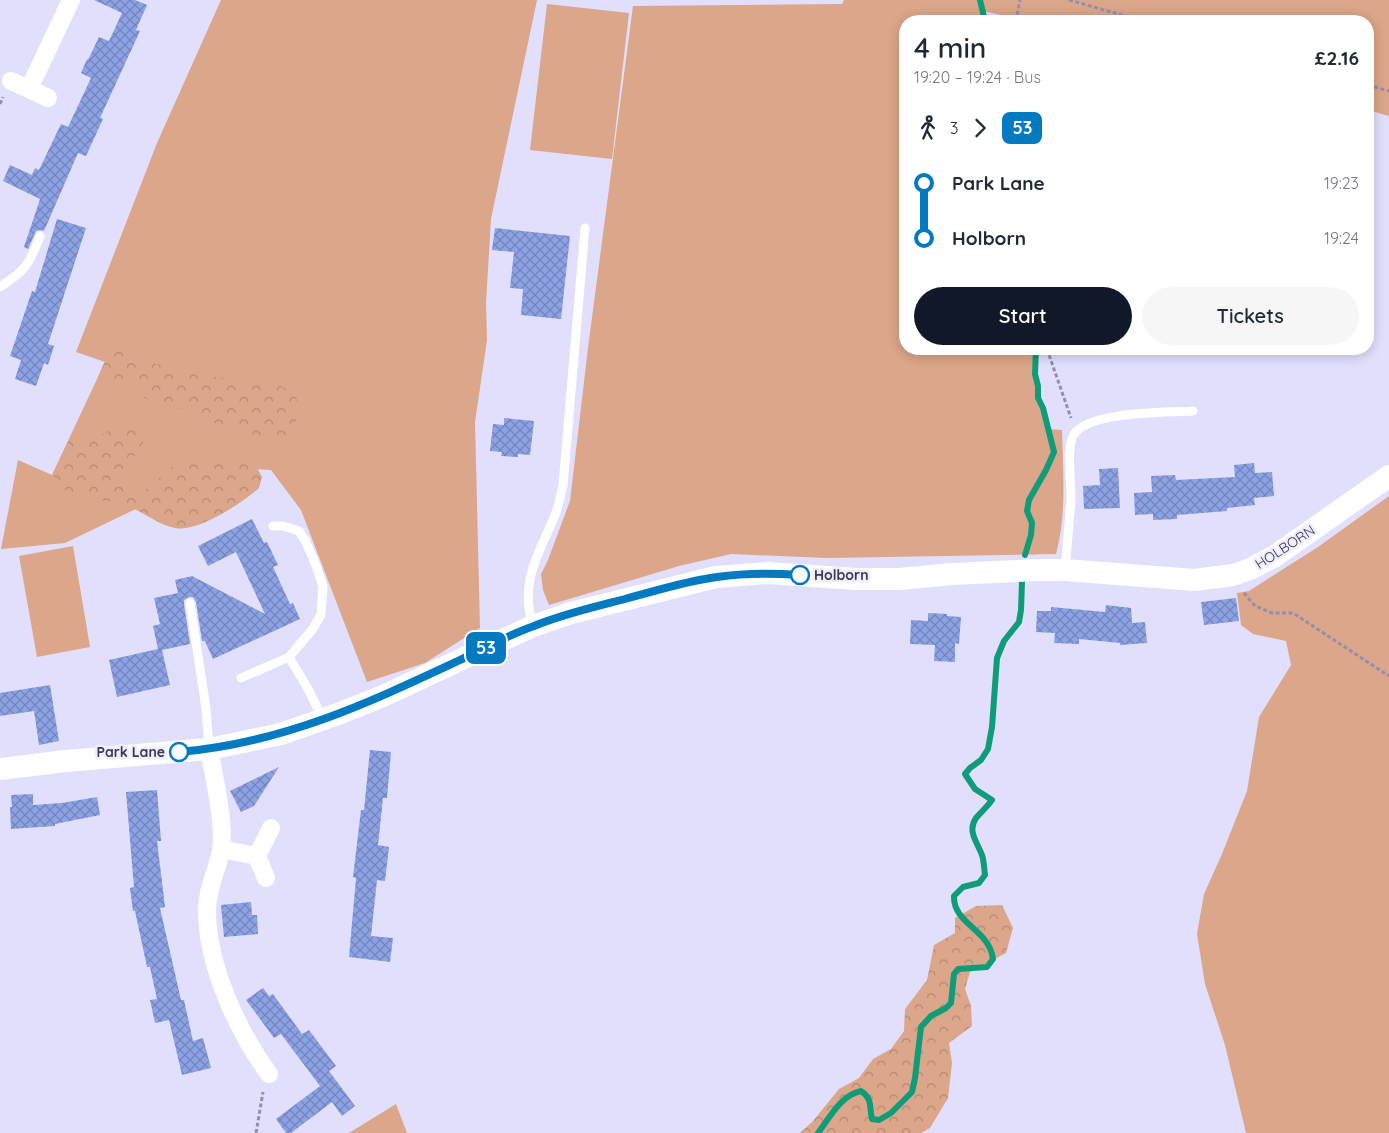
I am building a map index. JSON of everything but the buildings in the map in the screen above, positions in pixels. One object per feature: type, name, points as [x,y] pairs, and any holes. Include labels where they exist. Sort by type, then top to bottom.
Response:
[{"type":"street","points":[[29,89],[71,0]]},
{"type":"street","points":[[11,81],[48,98]]},
{"type":"street","name":"HOLBORN","points":[[0,769],[66,761],[209,749],[281,734],[383,696],[533,626],[571,613],[716,577],[768,573],[856,579],[899,579],[978,573],[1065,570],[1194,580],[1233,575],[1250,569],[1275,556],[1389,476]]},
{"type":"street","points":[[209,749],[220,818],[221,849],[211,883],[207,908],[208,932],[212,953],[232,1009],[256,1057],[269,1074]]},
{"type":"street","points":[[266,878],[257,856],[271,828]]},
{"type":"street","points":[[221,849],[257,856]]},
{"type":"lane","points":[[533,626],[527,601],[532,569],[556,513],[563,485],[585,228]]},
{"type":"lane","points":[[0,287],[26,268],[40,236]]},
{"type":"lane","points":[[1065,570],[1071,499],[1070,451],[1075,433],[1098,419],[1113,416],[1193,411]]},
{"type":"lane","points":[[241,678],[289,657],[312,630],[320,615],[323,586],[316,563],[306,542],[299,531],[283,526],[273,526]]},
{"type":"lane","points":[[190,603],[206,708],[209,749]]},
{"type":"lane","points":[[289,657],[323,719]]},
{"type":"path","points":[[1017,15],[1020,0]]},
{"type":"path","points":[[1069,0],[1122,15]]},
{"type":"path","points":[[1374,87],[1389,91]]},
{"type":"path","points":[[1050,355],[1075,433]]},
{"type":"path","points":[[1233,575],[1255,606],[1272,613],[1293,613],[1389,676]]},
{"type":"path","points":[[256,1133],[260,1102],[269,1074]]},
{"type":"green space","points":[[221,0],[537,0],[491,219],[486,303],[487,340],[475,422],[480,628],[425,663],[367,682],[301,510],[271,470],[223,467],[65,543],[1,549],[18,460],[52,475],[105,362],[76,352],[157,143]]},
{"type":"green space","points":[[844,0],[1389,0],[1389,116],[1374,112],[1374,15],[1001,15],[983,11],[984,15],[899,15],[899,355],[1036,355],[1035,374],[1038,398],[1043,408],[1048,429],[1062,430],[1063,508],[1056,554],[827,558],[731,554],[679,566],[549,605],[543,590],[541,574],[570,501],[633,6],[842,4]]},
{"type":"green space","points":[[547,4],[629,13],[612,159],[530,150]]},
{"type":"green space","points":[[112,347],[130,350],[148,362],[183,371],[216,377],[256,380],[281,386],[290,390],[296,398],[300,405],[300,413],[293,428],[287,434],[279,438],[266,438],[224,428],[188,408],[164,408],[143,397],[133,385],[126,383],[121,386],[112,384],[98,377],[105,361],[103,356],[105,351]]},
{"type":"green space","points":[[126,424],[135,427],[144,441],[128,466],[123,478],[127,493],[134,494],[146,489],[172,467],[180,463],[213,457],[236,459],[255,464],[262,477],[259,488],[219,516],[195,526],[184,528],[168,526],[123,504],[82,498],[67,492],[52,475],[69,440],[86,442]]},
{"type":"green space","points":[[1389,496],[1389,1133],[1246,1133],[1225,1045],[1205,984],[1197,934],[1204,894],[1247,791],[1259,717],[1291,665],[1286,641],[1253,634],[1241,625],[1237,593],[1249,591],[1318,547]]},
{"type":"green space","points":[[73,546],[90,647],[37,657],[19,556]]},
{"type":"green space","points":[[1002,905],[1013,928],[1006,953],[970,972],[965,989],[971,1006],[972,1026],[949,1043],[952,1063],[948,1098],[930,1128],[921,1133],[800,1133],[813,1121],[839,1089],[859,1078],[873,1059],[891,1049],[904,1031],[905,1009],[927,980],[934,945],[955,933],[955,918],[976,906]]},
{"type":"green space","points":[[396,1104],[407,1133],[349,1133]]},
{"type":"waterway","points":[[980,0],[984,15]]},
{"type":"waterway","points":[[1025,555],[1031,535],[1032,523],[1027,511],[1029,500],[1054,452],[1043,408],[1038,398],[1035,374],[1036,355]]},
{"type":"waterway","points":[[818,1133],[842,1102],[854,1093],[861,1091],[869,1100],[872,1119],[879,1120],[891,1113],[912,1092],[921,1027],[931,1016],[951,1003],[954,974],[958,969],[987,967],[993,959],[985,940],[959,913],[955,906],[954,896],[963,887],[979,883],[985,875],[983,857],[972,827],[976,818],[992,800],[975,789],[965,774],[981,760],[988,749],[992,727],[997,658],[1004,641],[1019,622],[1022,582]]},
{"type":"bus line","name":"53","points":[[179,752],[245,743],[281,734],[338,714],[383,696],[533,626],[571,613],[716,577],[768,573],[800,575]]},
{"type":"place","name":"Holborn","points":[[800,575]]},
{"type":"place","name":"Park Lane","points":[[179,752]]}]
